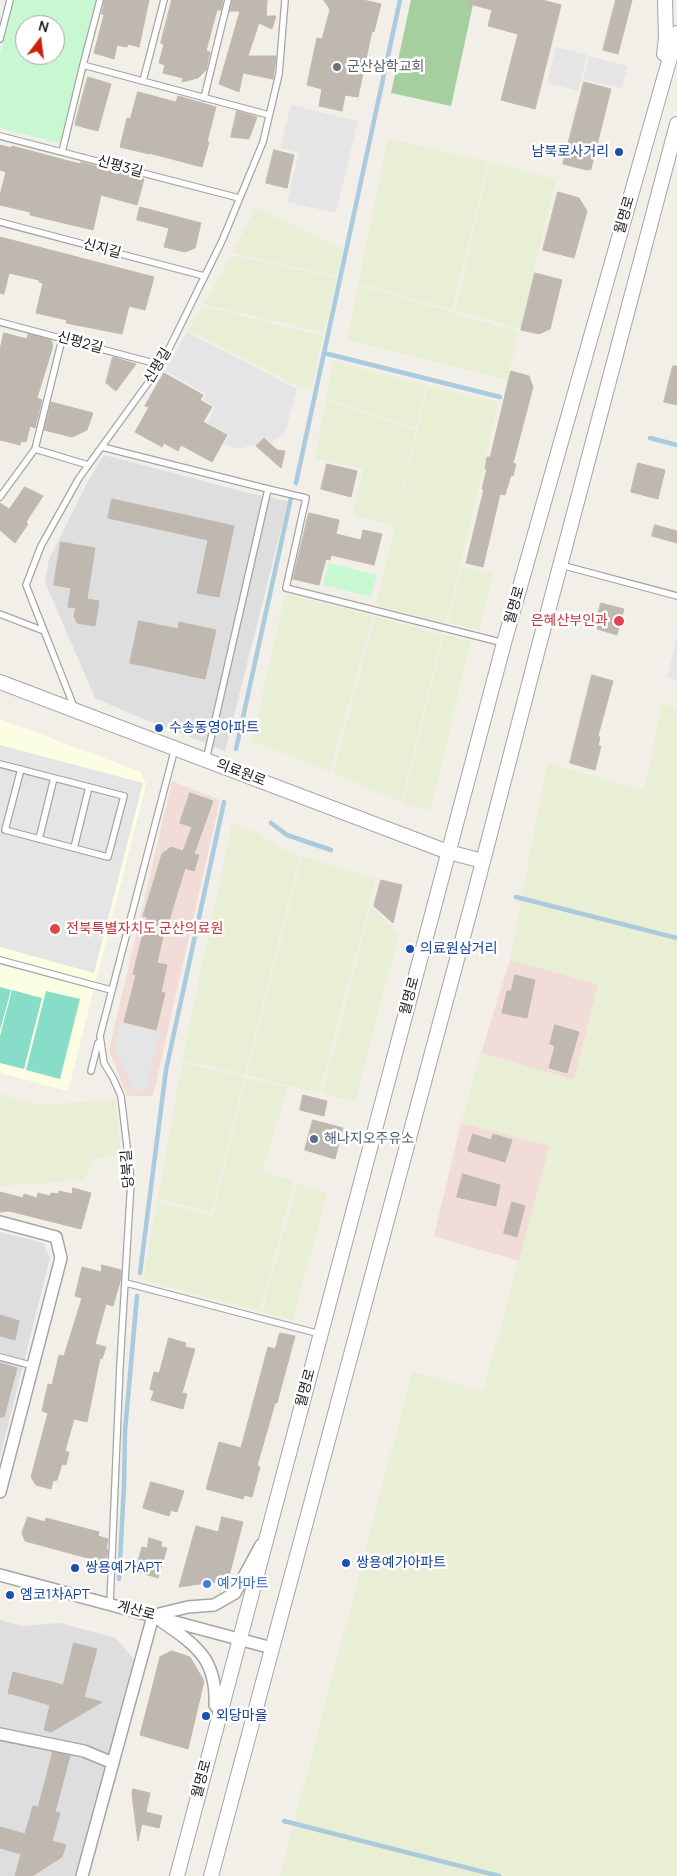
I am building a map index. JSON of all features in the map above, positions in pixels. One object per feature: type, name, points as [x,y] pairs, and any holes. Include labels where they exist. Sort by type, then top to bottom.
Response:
[{"type":"street","points":[[657,104],[666,38],[665,0]]},
{"type":"street","name":"월명로","points":[[177,1876],[504,643],[677,32]]},
{"type":"street","name":"월명로","points":[[211,1876],[483,861],[677,124]]},
{"type":"street","name":"의료원로","points":[[0,682],[448,852],[483,861]]},
{"type":"street","points":[[0,1222],[56,1237],[61,1258],[0,1492]]},
{"type":"street","points":[[153,1616],[188,1607],[214,1605],[235,1593],[268,1530]]},
{"type":"street","name":"계산로","points":[[0,1575],[272,1648]]},
{"type":"street","points":[[153,1616],[187,1639],[202,1653],[214,1679],[215,1705],[220,1711]]},
{"type":"street","points":[[82,1876],[153,1616]]},
{"type":"street","points":[[0,1734],[84,1751],[112,1763]]},
{"type":"lane","points":[[0,39],[10,0]]},
{"type":"lane","points":[[62,152],[100,0]]},
{"type":"lane","points":[[142,81],[164,0]]},
{"type":"lane","points":[[204,98],[228,0]]},
{"type":"lane","name":"신평길","points":[[75,710],[26,585],[41,546],[79,478],[161,365],[239,198],[263,142],[279,74],[285,0]]},
{"type":"lane","points":[[83,65],[269,115]]},
{"type":"lane","name":"신평3길","points":[[0,136],[239,198]]},
{"type":"lane","name":"신지길","points":[[0,222],[204,276]]},
{"type":"lane","name":"신평2길","points":[[0,322],[161,365]]},
{"type":"lane","points":[[0,497],[35,449],[62,338]]},
{"type":"lane","points":[[102,447],[306,498],[286,588],[504,643]]},
{"type":"lane","points":[[35,449],[88,465]]},
{"type":"lane","points":[[206,760],[268,489]]},
{"type":"lane","points":[[560,564],[677,596]]},
{"type":"lane","points":[[0,614],[44,630]]},
{"type":"lane","name":"당북길","points":[[110,1604],[120,1366],[131,1181],[121,1096],[104,1063],[100,1036],[175,748]]},
{"type":"lane","points":[[0,764],[21,769],[124,796],[108,857],[5,830],[21,769]]},
{"type":"lane","points":[[38,839],[54,778]]},
{"type":"lane","points":[[74,848],[89,787]]},
{"type":"lane","points":[[0,960],[111,990]]},
{"type":"lane","points":[[91,1071],[100,1036]]},
{"type":"lane","points":[[126,1283],[320,1334]]},
{"type":"lane","points":[[0,1357],[34,1366]]},
{"type":"shaded area","points":[[556,47],[587,55],[578,91],[547,83]]},
{"type":"shaded area","points":[[589,56],[628,66],[622,88],[583,79]]},
{"type":"shaded area","points":[[291,105],[358,121],[336,213],[287,202],[299,153],[280,148]]},
{"type":"shaded area","points":[[388,138],[488,162],[452,310],[358,283]]},
{"type":"shaded area","points":[[490,162],[556,179],[520,329],[455,310]]},
{"type":"shaded area","points":[[256,208],[343,248],[337,276],[232,253]]},
{"type":"shaded area","points":[[231,255],[337,278],[324,333],[204,304]]},
{"type":"shaded area","points":[[358,285],[519,332],[507,380],[347,340]]},
{"type":"shaded area","points":[[203,306],[323,336],[311,390],[299,387],[189,330]]},
{"type":"shaded area","points":[[187,332],[297,389],[285,433],[271,442],[263,436],[254,445],[238,449],[224,444],[229,435],[207,423],[215,407],[203,400],[206,394],[165,371]]},
{"type":"shaded area","points":[[333,361],[426,385],[416,428],[326,398]]},
{"type":"shaded area","points":[[428,386],[499,402],[446,623],[422,618],[427,595],[383,585],[426,596],[421,617],[376,605]]},
{"type":"shaded area","points":[[326,400],[416,430],[394,526],[353,515],[363,469],[315,458]]},
{"type":"shaded area","name":"수송동영아파트","points":[[104,455],[249,493],[288,501],[225,751],[95,698],[45,582],[49,559],[87,483]]},
{"type":"shaded area","points":[[462,566],[493,573],[479,630],[448,623]]},
{"type":"shaded area","points":[[285,594],[373,616],[330,772],[252,741]]},
{"type":"shaded area","points":[[375,617],[442,635],[401,802],[333,773]]},
{"type":"shaded area","points":[[444,635],[471,642],[430,811],[403,803]]},
{"type":"shaded area","points":[[677,636],[677,680],[667,678]]},
{"type":"shaded area","points":[[662,704],[677,708],[677,1876],[280,1876],[412,1372],[483,1391],[550,1146],[461,1123],[481,1053],[574,1080],[598,984],[510,960],[547,763],[644,790]]},
{"type":"shaded area","name":"전북특별자치도 군산의료원","points":[[0,719],[141,772],[146,785],[68,1091],[0,1073]]},
{"type":"shaded area","name":"전북특별자치도 군산의료원","points":[[0,745],[143,783],[94,973],[0,947]]},
{"type":"shaded area","points":[[172,781],[220,800],[153,1096],[127,1096],[109,1050]]},
{"type":"shaded area","points":[[232,823],[258,833],[284,850],[300,855],[245,1075],[182,1060]]},
{"type":"shaded area","points":[[302,856],[376,879],[319,1093],[247,1075]]},
{"type":"shaded area","points":[[371,907],[399,934],[355,1102],[322,1093]]},
{"type":"shaded area","points":[[510,960],[598,984],[574,1080],[481,1053]]},
{"type":"shaded area","points":[[120,1023],[160,1032],[146,1092],[132,1091],[128,1076],[114,1049]]},
{"type":"shaded area","points":[[182,1063],[244,1077],[212,1212],[158,1198]]},
{"type":"shaded area","points":[[246,1078],[288,1087],[262,1172],[294,1181],[260,1311],[143,1280],[157,1201],[213,1216]]},
{"type":"shaded area","points":[[0,1094],[41,1105],[115,1099],[121,1153],[93,1159],[84,1180],[0,1186]]},
{"type":"shaded area","points":[[461,1123],[550,1145],[519,1261],[434,1236]]},
{"type":"shaded area","points":[[297,1183],[327,1193],[293,1320],[262,1312]]},
{"type":"shaded area","points":[[0,1232],[43,1243],[50,1258],[0,1457]]},
{"type":"shaded area","points":[[0,1620],[22,1626],[60,1623],[116,1638],[136,1662],[77,1876],[0,1876]]},
{"type":"green space","points":[[14,0],[96,0],[60,143],[0,128],[0,54]]},
{"type":"green space","points":[[411,0],[474,0],[451,106],[391,93]]},
{"type":"green space","points":[[329,563],[377,575],[371,597],[323,585]]},
{"type":"green space","points":[[0,987],[11,990],[0,1030]]},
{"type":"green space","points":[[12,990],[42,998],[24,1069],[0,1063],[0,1036]]},
{"type":"green space","points":[[46,991],[80,999],[60,1079],[26,1070]]},
{"type":"building","points":[[105,0],[149,0],[139,47],[128,44],[127,47],[117,45],[114,59],[94,53],[104,15],[102,14]]},
{"type":"building","points":[[172,0],[223,0],[221,10],[217,10],[206,51],[210,52],[206,70],[198,78],[182,82],[183,78],[163,73],[165,65],[159,63],[164,44],[161,43]]},
{"type":"building","points":[[233,0],[267,0],[266,16],[276,16],[272,29],[259,23],[248,56],[276,56],[273,79],[243,73],[239,92],[219,84],[240,11],[230,11]]},
{"type":"building","points":[[324,0],[363,0],[381,4],[374,32],[372,31],[358,97],[345,95],[342,111],[319,106],[322,89],[307,85],[317,38],[322,39],[330,10]]},
{"type":"building","points":[[470,0],[542,0],[561,5],[535,109],[501,100],[518,34],[488,26],[492,10],[470,4]]},
{"type":"building","points":[[616,0],[632,0],[618,54],[603,50]]},
{"type":"building","points":[[88,77],[111,84],[98,131],[75,125]]},
{"type":"building","points":[[584,82],[611,89],[591,169],[587,170],[563,164]]},
{"type":"building","points":[[138,92],[176,102],[178,96],[216,107],[202,167],[120,147],[127,118],[130,119]]},
{"type":"building","points":[[237,111],[257,117],[249,139],[231,137]]},
{"type":"building","points":[[0,145],[11,148],[12,146],[80,164],[81,162],[144,179],[137,205],[101,195],[93,230],[30,215],[30,212],[0,205],[0,195],[6,172],[0,170]]},
{"type":"building","points":[[274,150],[294,155],[287,188],[266,183]]},
{"type":"building","points":[[558,192],[579,198],[587,211],[574,258],[543,250]]},
{"type":"building","points":[[140,207],[201,223],[195,248],[185,252],[164,247],[169,228],[137,220]]},
{"type":"building","points":[[0,237],[154,277],[145,310],[129,306],[122,334],[66,323],[67,320],[36,313],[43,283],[39,282],[39,280],[9,273],[4,294],[0,293]]},
{"type":"building","points":[[535,273],[562,280],[550,329],[539,334],[521,330]]},
{"type":"building","points":[[4,333],[27,339],[28,334],[51,340],[53,346],[37,398],[42,400],[35,428],[30,426],[26,442],[21,441],[20,445],[0,440],[0,350]]},
{"type":"building","points":[[113,357],[136,364],[116,391],[106,383]]},
{"type":"building","points":[[673,366],[677,366],[677,405],[664,402]]},
{"type":"building","points":[[511,371],[529,376],[533,387],[513,463],[516,464],[513,476],[511,475],[505,495],[500,494],[483,567],[466,563],[484,489],[482,489],[487,469],[485,469],[487,457],[490,457]]},
{"type":"building","points":[[164,373],[203,395],[200,400],[212,407],[203,422],[227,435],[212,462],[181,445],[178,451],[164,443],[162,447],[135,432],[149,407],[145,406]]},
{"type":"building","points":[[51,402],[93,413],[87,430],[72,437],[44,430]]},
{"type":"building","points":[[264,438],[277,450],[285,451],[281,468],[256,446]]},
{"type":"building","points":[[638,463],[665,470],[658,499],[631,492]]},
{"type":"building","points":[[327,464],[357,471],[351,497],[321,489]]},
{"type":"building","points":[[25,487],[43,496],[15,543],[0,530],[0,503],[9,509]]},
{"type":"building","points":[[112,499],[234,526],[219,597],[197,593],[208,540],[108,518]]},
{"type":"building","points":[[309,513],[339,520],[336,534],[361,540],[363,530],[382,534],[374,565],[331,555],[330,560],[326,559],[319,585],[293,579]]},
{"type":"building","points":[[655,525],[677,531],[677,543],[652,536]]},
{"type":"building","points":[[61,542],[95,548],[87,599],[99,601],[95,626],[77,623],[74,616],[76,608],[68,607],[71,588],[54,585]]},
{"type":"building","points":[[601,603],[624,609],[617,635],[597,629],[599,622],[596,621]]},
{"type":"building","points":[[139,621],[178,629],[179,622],[216,630],[205,679],[130,663]]},
{"type":"building","points":[[592,675],[613,681],[598,736],[600,737],[598,746],[601,746],[595,770],[570,763]]},
{"type":"building","points":[[190,793],[213,801],[194,854],[199,855],[194,871],[185,868],[168,924],[166,923],[157,963],[167,965],[161,992],[165,993],[156,1030],[124,1022],[136,975],[133,974],[147,917],[143,916],[162,854],[171,847],[183,851],[192,827],[180,823]]},
{"type":"building","points":[[381,880],[402,885],[393,923],[374,906]]},
{"type":"building","points":[[515,975],[535,980],[527,1018],[502,1013],[507,991],[511,991]]},
{"type":"building","points":[[555,1025],[579,1032],[567,1073],[549,1068],[555,1046],[550,1044]]},
{"type":"building","points":[[303,1095],[327,1101],[324,1116],[300,1110]]},
{"type":"building","points":[[313,1120],[343,1128],[335,1159],[305,1150]]},
{"type":"building","points":[[473,1134],[491,1140],[493,1134],[512,1140],[505,1162],[468,1151]]},
{"type":"building","points":[[463,1174],[500,1185],[496,1206],[457,1197]]},
{"type":"building","points":[[73,1188],[91,1193],[81,1229],[9,1211],[0,1212],[0,1192],[23,1198],[24,1194],[37,1198],[38,1193],[50,1196],[51,1193],[58,1194],[59,1191],[72,1194]]},
{"type":"building","points":[[512,1202],[525,1206],[517,1237],[504,1233]]},
{"type":"building","points":[[102,1265],[121,1270],[121,1278],[113,1306],[106,1304],[95,1344],[106,1347],[102,1359],[100,1358],[87,1422],[74,1419],[65,1451],[69,1452],[66,1465],[62,1464],[57,1480],[53,1481],[51,1489],[36,1485],[31,1477],[48,1413],[42,1411],[48,1384],[52,1385],[59,1355],[64,1356],[82,1298],[75,1296],[82,1267],[101,1272]]},
{"type":"building","points":[[0,1315],[19,1321],[15,1340],[0,1336]]},
{"type":"building","points":[[280,1333],[295,1336],[277,1403],[275,1403],[257,1466],[260,1467],[252,1497],[244,1495],[243,1499],[206,1489],[219,1442],[241,1448],[268,1347],[275,1349]]},
{"type":"building","points":[[169,1338],[186,1343],[185,1347],[195,1349],[182,1393],[187,1394],[183,1409],[151,1400],[154,1391],[150,1389],[154,1372],[159,1373]]},
{"type":"building","points":[[0,1363],[17,1368],[4,1417],[0,1417]]},
{"type":"building","points":[[151,1482],[184,1491],[177,1512],[171,1510],[169,1516],[143,1508]]},
{"type":"building","points":[[28,1517],[45,1522],[46,1518],[99,1532],[98,1536],[108,1539],[106,1563],[25,1541],[22,1533]]},
{"type":"building","points":[[222,1517],[243,1522],[228,1580],[179,1587],[196,1526],[218,1532]]},
{"type":"building","points":[[149,1538],[162,1542],[161,1547],[167,1548],[158,1578],[135,1571],[142,1547],[147,1548]]},
{"type":"building","points":[[74,1643],[97,1649],[84,1697],[102,1702],[51,1732],[44,1730],[50,1705],[8,1693],[13,1672],[63,1685]]},
{"type":"building","points":[[172,1651],[190,1657],[204,1681],[188,1749],[140,1735],[160,1657]]},
{"type":"building","points":[[53,1752],[70,1756],[55,1812],[60,1813],[52,1841],[66,1845],[62,1857],[32,1876],[15,1876],[21,1854],[0,1848],[0,1827],[25,1834],[33,1806],[38,1807]]},
{"type":"building","points":[[133,1789],[150,1793],[146,1812],[162,1816],[159,1828],[142,1824],[138,1841],[132,1795]]},
{"type":"waterway","points":[[296,483],[400,0]]},
{"type":"waterway","points":[[324,353],[500,397]]},
{"type":"waterway","points":[[650,438],[677,445]]},
{"type":"waterway","points":[[236,749],[291,498]]},
{"type":"waterway","points":[[140,1273],[166,1070],[224,802]]},
{"type":"waterway","points":[[271,823],[287,835],[331,850]]},
{"type":"waterway","points":[[516,897],[677,938]]},
{"type":"waterway","points":[[119,1579],[125,1431],[137,1296]]},
{"type":"waterway","points":[[284,1821],[499,1876]]},
{"type":"place","name":"군산삼학교회","points":[[337,67]]},
{"type":"place","name":"남북로사거리","points":[[619,152]]},
{"type":"place","name":"은혜산부인과","points":[[619,621]]},
{"type":"place","name":"수송동영아파트","points":[[159,728]]},
{"type":"place","name":"전북특별자치도 군산의료원","points":[[55,929]]},
{"type":"place","name":"의료원삼거리","points":[[410,949]]},
{"type":"place","name":"해나지오주유소","points":[[314,1139]]},
{"type":"place","name":"쌍용예가아파트","points":[[346,1563]]},
{"type":"place","name":"쌍용예가APT","points":[[75,1568]]},
{"type":"place","name":"예가마트","points":[[207,1584]]},
{"type":"place","name":"엠코1차APT","points":[[10,1595]]},
{"type":"place","name":"외당마을","points":[[206,1716]]}]
